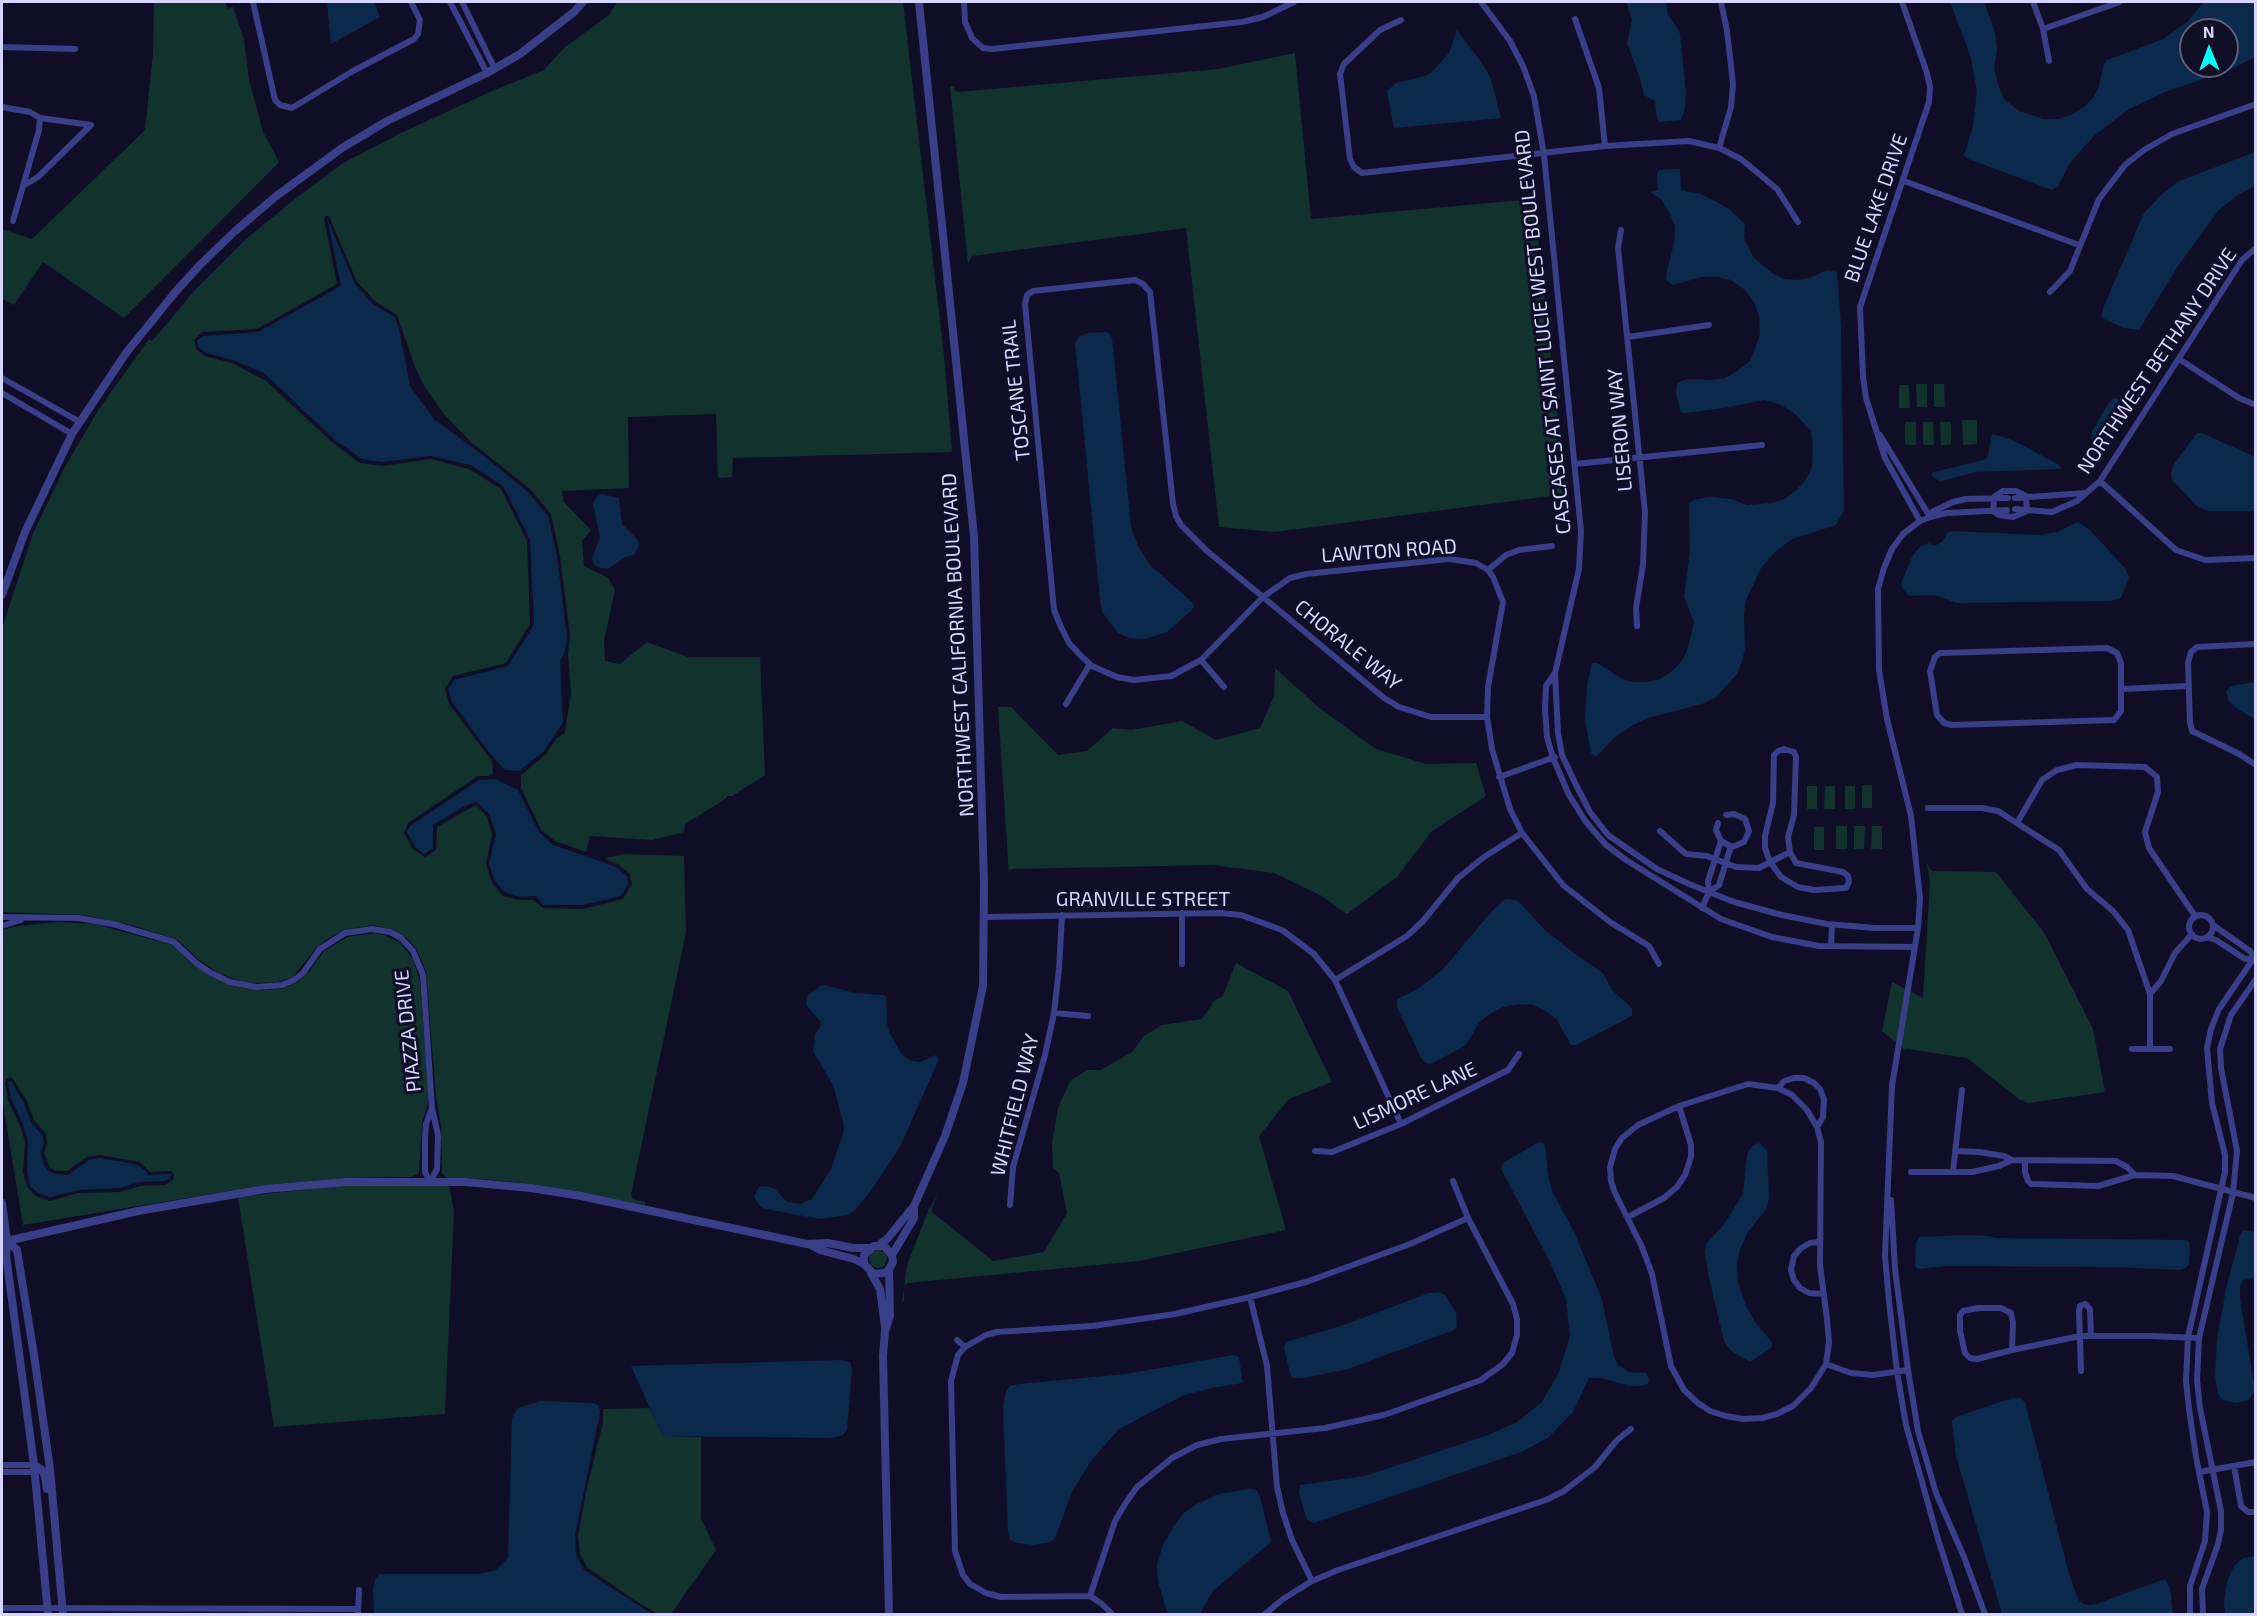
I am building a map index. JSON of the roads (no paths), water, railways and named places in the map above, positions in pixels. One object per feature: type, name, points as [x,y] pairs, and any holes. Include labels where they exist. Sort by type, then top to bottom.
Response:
[{"type":"street","points":[[253,2],[275,100],[286,108],[292,108],[353,71],[414,39],[420,28],[420,20],[411,2]]},
{"type":"street","points":[[450,2],[491,71]]},
{"type":"street","points":[[462,2],[491,71]]},
{"type":"street","points":[[2,595],[25,532],[72,434],[147,326],[200,265],[275,197],[342,148],[418,104],[491,71],[537,41],[583,2]]},
{"type":"street","name":"NORTHWEST CALIFORNIA BOULEVARD","points":[[879,1245],[888,1238],[914,1206],[945,1136],[963,1083],[983,986],[985,917],[974,536],[919,2]]},
{"type":"street","points":[[964,2],[965,22],[972,38],[983,48],[992,49],[1242,22],[1263,17],[1294,2]]},
{"type":"street","name":"CASCASES AT SAINT LUCIE WEST BOULEVARD","points":[[1481,2],[1510,41],[1523,66],[1534,96],[1544,155],[1581,531],[1579,568],[1555,673],[1558,733],[1562,755],[1590,812],[1608,835],[1657,869],[1734,902],[1782,915],[1832,925],[1918,928]]},
{"type":"street","points":[[1719,148],[1731,107],[1733,84],[1727,31],[1720,2]]},
{"type":"street","name":"BLUE LAKE DRIVE","points":[[1902,2],[1927,73],[1930,87],[1927,110],[1860,307],[1866,398],[1886,458],[1920,521]]},
{"type":"street","points":[[2033,2],[2043,29],[2049,61]]},
{"type":"street","points":[[2043,29],[2120,2]]},
{"type":"street","points":[[1575,19],[1599,88],[1605,146]]},
{"type":"street","points":[[1401,20],[1380,30],[1344,64],[1340,74],[1350,159],[1354,167],[1362,173],[1544,155],[1605,146],[1689,141],[1719,148],[1741,159],[1777,189],[1798,222]]},
{"type":"street","points":[[2,47],[75,49]]},
{"type":"street","points":[[2050,292],[2070,271],[2098,199],[2125,165],[2172,134],[2256,104]]},
{"type":"street","points":[[2,107],[30,112],[40,118],[91,125],[38,177],[23,186]]},
{"type":"street","points":[[13,221],[39,130],[40,118]]},
{"type":"street","points":[[1904,181],[2079,245]]},
{"type":"street","name":"LISERON WAY","points":[[1621,230],[1618,248],[1645,512],[1645,539],[1636,608],[1637,626]]},
{"type":"street","name":"NORTHWEST BETHANY DRIVE","points":[[1962,1614],[1924,1493],[1906,1425],[1897,1372],[1885,1256],[1892,1086],[1918,928],[1920,898],[1918,860],[1911,816],[1887,719],[1879,670],[1878,589],[1892,549],[1903,534],[1920,521],[1947,513],[2011,509],[2052,512],[2077,501],[2100,481],[2242,260],[2256,248]]},
{"type":"street","name":"TOSCANE TRAIL","points":[[1135,280],[1143,284],[1150,292],[1176,516],[1189,535],[1263,597],[1202,660],[1171,676],[1134,680],[1111,675],[1090,664],[1070,643],[1060,627],[1054,610],[1025,304],[1027,295],[1033,291],[1135,280]]},
{"type":"street","points":[[1628,337],[1709,325]]},
{"type":"street","points":[[2179,359],[2239,398],[2256,405]]},
{"type":"street","points":[[2,378],[80,422]]},
{"type":"street","points":[[2,393],[72,434]]},
{"type":"street","name":"BLUE LAKE DRIVE","points":[[1876,430],[1929,517]]},
{"type":"street","points":[[1575,464],[1762,445]]},
{"type":"street","points":[[1897,480],[1905,475]]},
{"type":"street","points":[[2100,481],[2176,550],[2205,560],[2256,558]]},
{"type":"street","name":"NORTHWEST BETHANY DRIVE","points":[[1994,497],[2002,491],[2016,491],[2026,496]]},
{"type":"street","name":"NORTHWEST BETHANY DRIVE","points":[[1929,517],[1932,512],[1953,502],[1966,499],[2086,492]]},
{"type":"street","points":[[2026,496],[2027,511]]},
{"type":"street","points":[[1993,511],[1994,497]]},
{"type":"street","name":"NORTHWEST BETHANY DRIVE","points":[[1993,511],[1999,515],[2013,517],[2027,511]]},
{"type":"street","points":[[1551,546],[1519,550],[1506,555],[1488,570],[1500,590],[1503,602],[1488,687],[1487,717],[1499,777],[1510,809],[1522,832],[1563,885],[1610,921],[1649,946],[1659,963]]},
{"type":"street","name":"LAWTON ROAD","points":[[1263,597],[1290,578],[1306,574],[1449,559],[1476,563],[1488,570]]},
{"type":"street","name":"CHORALE WAY","points":[[1263,597],[1384,698],[1399,707],[1431,717],[1487,717]]},
{"type":"street","points":[[2256,644],[2195,648],[2189,656],[2188,663],[2192,730],[2256,765]]},
{"type":"street","points":[[2107,648],[2115,651],[2121,660],[2122,689],[2121,711],[2114,720],[1952,725],[1944,723],[1937,715],[1930,667],[1935,657],[1948,652],[2107,648]]},
{"type":"street","points":[[1202,660],[1224,687]]},
{"type":"street","points":[[1066,704],[1090,664]]},
{"type":"street","name":"CASCASES AT SAINT LUCIE WEST BOULEVARD","points":[[1555,673],[1546,686],[1545,709],[1547,737],[1553,758],[1569,795],[1586,822],[1606,845],[1721,919],[1772,937],[1831,946],[1914,947]]},
{"type":"street","points":[[2122,689],[2188,686]]},
{"type":"street","points":[[1784,749],[1794,752],[1796,757],[1794,815],[1788,837],[1790,852],[1796,863],[1843,872],[1848,876],[1849,882],[1846,888],[1814,891],[1781,877],[1770,862],[1766,848],[1766,836],[1773,803],[1774,755],[1784,749]]},
{"type":"street","points":[[1499,777],[1562,755]]},
{"type":"street","points":[[2017,823],[2042,780],[2057,770],[2077,765],[2145,767],[2157,777],[2158,792],[2145,832],[2149,848],[2195,916]]},
{"type":"street","points":[[1928,808],[1989,808],[1998,811],[2059,850],[2087,889],[2113,911],[2128,930],[2150,994],[2150,1049]]},
{"type":"street","points":[[1718,823],[1716,830],[1721,841],[1731,846],[1739,846],[1744,842],[1749,831],[1749,824],[1740,815],[1726,815]]},
{"type":"street","points":[[1660,831],[1683,853],[1747,868],[1759,868],[1790,852]]},
{"type":"street","points":[[1335,980],[1407,936],[1423,921],[1458,878],[1484,857],[1522,832]]},
{"type":"street","points":[[1702,908],[1709,892],[1708,881],[1721,841]]},
{"type":"street","points":[[1709,892],[1719,885],[1731,846]]},
{"type":"street","points":[[1182,913],[1182,964]]},
{"type":"street","name":"GRANVILLE STREET","points":[[985,917],[1182,913],[1241,915],[1274,926],[1306,948],[1329,970],[1401,1124]]},
{"type":"street","name":"WHITFIELD WAY","points":[[1010,1205],[1013,1167],[1045,1055],[1054,1013],[1062,915]]},
{"type":"street","points":[[2195,916],[2209,917],[2213,925],[2250,951],[2255,958],[2245,959],[2216,940],[2207,937],[2198,938],[2192,934],[2190,923],[2195,916]]},
{"type":"street","name":"PIAZZA DRIVE","points":[[2,917],[97,920],[177,944],[196,963],[217,976],[235,984],[256,987],[277,986],[292,982],[303,973],[320,949],[345,933],[372,929],[390,932],[401,938],[418,959],[422,971],[432,1108],[437,1129],[437,1169],[430,1182]]},
{"type":"street","name":"PIAZZA DRIVE","points":[[2,926],[28,918]]},
{"type":"street","points":[[1831,946],[1832,925]]},
{"type":"street","points":[[2207,937],[2213,930],[2213,925]]},
{"type":"street","points":[[2150,994],[2161,981],[2175,953],[2192,934]]},
{"type":"street","points":[[2190,1614],[2190,1586],[2208,1529],[2208,1512],[2188,1409],[2186,1381],[2188,1337],[2225,1172],[2225,1155],[2212,1102],[2207,1048],[2219,1009],[2255,958]]},
{"type":"street","points":[[2203,1614],[2202,1589],[2218,1544],[2221,1511],[2204,1431],[2197,1380],[2199,1338],[2233,1192],[2237,1151],[2221,1068],[2220,1049],[2231,1015],[2256,979]]},
{"type":"street","name":"WHITFIELD WAY","points":[[1054,1013],[1088,1016]]},
{"type":"street","points":[[2132,1049],[2170,1049]]},
{"type":"street","name":"LISMORE LANE","points":[[1315,1152],[1332,1152],[1401,1124],[1508,1070],[1519,1054]]},
{"type":"street","points":[[1779,1088],[1784,1081],[1804,1078],[1820,1089],[1824,1100],[1824,1110],[1817,1127]]},
{"type":"street","points":[[1748,1084],[1779,1088],[1792,1095],[1808,1110],[1817,1127],[1822,1154],[1820,1265],[1829,1342],[1826,1364],[1811,1388],[1793,1406],[1777,1414],[1743,1419],[1710,1411],[1684,1390],[1666,1352],[1657,1293],[1642,1247],[1611,1181],[1610,1167],[1615,1149],[1622,1138],[1638,1125],[1679,1106],[1748,1084]]},
{"type":"street","points":[[1953,1172],[1962,1090]]},
{"type":"street","points":[[1628,1217],[1664,1198],[1677,1187],[1685,1175],[1691,1157],[1691,1145],[1679,1106]]},
{"type":"street","name":"PIAZZA DRIVE","points":[[430,1182],[425,1172],[425,1139],[426,1124],[432,1108]]},
{"type":"street","points":[[1955,1151],[1979,1152],[2004,1156],[2012,1160]]},
{"type":"street","points":[[1911,1172],[1972,1172],[1999,1166],[2012,1160],[2116,1161],[2135,1175]]},
{"type":"street","points":[[2025,1160],[2025,1172],[2031,1184],[2098,1186],[2135,1175],[2173,1176],[2256,1198]]},
{"type":"street","name":"NORTHWEST BETHANY DRIVE","points":[[1889,1164],[1895,1269],[1918,1431],[1936,1493],[1964,1557],[1985,1614]]},
{"type":"street","points":[[1090,1596],[1115,1521],[1137,1487],[1153,1471],[1172,1458],[1197,1445],[1221,1439],[1325,1428],[1384,1415],[1481,1380],[1503,1364],[1512,1353],[1517,1335],[1517,1319],[1513,1304],[1468,1218],[1453,1181]]},
{"type":"street","points":[[3,1241],[138,1211],[265,1189],[346,1182],[430,1182],[476,1183],[580,1196],[807,1244],[854,1259],[864,1264],[880,1289],[885,1331],[889,1614]]},
{"type":"street","points":[[2,1203],[3,1241],[35,1468],[48,1612]]},
{"type":"street","name":"NORTHWEST CALIFORNIA BOULEVARD","points":[[892,1255],[914,1218],[914,1206]]},
{"type":"street","points":[[1112,1614],[1090,1596],[1001,1597],[986,1593],[970,1584],[958,1564],[955,1551],[951,1381],[953,1368],[965,1347],[986,1335],[997,1332],[1092,1326],[1175,1314],[1250,1297],[1306,1282],[1410,1245],[1468,1218]]},
{"type":"street","points":[[3,1241],[17,1250],[29,1321],[50,1469],[63,1611]]},
{"type":"street","points":[[1820,1242],[1810,1243],[1800,1248],[1794,1256],[1791,1270],[1800,1288],[1809,1293],[1824,1294]]},
{"type":"street","points":[[807,1244],[828,1243],[853,1248],[870,1248],[879,1245],[888,1248],[893,1262],[889,1269],[890,1316],[885,1331]]},
{"type":"street","points":[[864,1264],[864,1255],[870,1248]]},
{"type":"street","points":[[870,1272],[879,1274],[889,1269]]},
{"type":"street","points":[[1250,1297],[1267,1366],[1277,1487],[1282,1513],[1312,1581]]},
{"type":"street","points":[[2081,1371],[2080,1306],[2085,1304],[2090,1309],[2091,1336]]},
{"type":"street","points":[[2012,1350],[2013,1323],[2009,1311],[2001,1308],[1978,1308],[1961,1312],[1960,1331],[1963,1350],[1967,1356],[1977,1359],[2080,1336],[2199,1338]]},
{"type":"street","points":[[957,1340],[965,1347]]},
{"type":"street","points":[[1826,1364],[1851,1373],[1873,1375],[1908,1370]]},
{"type":"street","points":[[1265,1614],[1283,1599],[1312,1581],[1349,1566],[1546,1500],[1564,1491],[1595,1467],[1617,1440],[1632,1430]]},
{"type":"street","points":[[2199,1472],[2256,1462]]},
{"type":"street","points":[[2,1465],[42,1470],[45,1476],[51,1524],[56,1537]]},
{"type":"street","points":[[2234,1466],[2241,1506],[2248,1512],[2256,1512]]},
{"type":"street","points":[[2,1472],[35,1468]]},
{"type":"street","points":[[963,1591],[970,1584]]},
{"type":"street","points":[[2,1608],[48,1612],[358,1612],[358,1590]]},
{"type":"water","points":[[327,2],[374,2],[380,17],[331,44]]},
{"type":"water","points":[[1626,2],[1666,2],[1668,15],[1680,34],[1686,92],[1685,109],[1681,120],[1660,122],[1657,119],[1655,101],[1644,95],[1627,43],[1632,20]]},
{"type":"water","points":[[1950,2],[1984,2],[1995,32],[1997,51],[1994,67],[2004,99],[2019,111],[2044,119],[2058,119],[2071,115],[2084,107],[2098,89],[2107,60],[2163,39],[2179,28],[2179,78],[2206,78],[2165,92],[2129,109],[2095,135],[2070,163],[2058,186],[2052,190],[1964,156],[1973,126],[1977,91],[1971,58]]},
{"type":"water","points":[[2204,2],[2255,2],[2255,57],[2239,65],[2239,18],[2190,18]]},
{"type":"water","points":[[1457,30],[1491,79],[1501,118],[1394,128],[1387,91],[1396,83],[1431,73],[1449,53]]},
{"type":"water","points":[[2255,152],[2255,186],[2239,194],[2219,210],[2178,266],[2139,330],[2124,328],[2104,319],[2101,316],[2104,306],[2144,213],[2177,182]]},
{"type":"water","points":[[1680,169],[1681,190],[1701,194],[1728,208],[1745,224],[1744,238],[1753,257],[1772,273],[1784,279],[1797,280],[1809,278],[1827,270],[1837,272],[1841,326],[1844,510],[1836,525],[1792,539],[1775,552],[1761,568],[1746,600],[1745,648],[1742,662],[1737,674],[1716,697],[1705,703],[1648,718],[1633,725],[1615,737],[1596,757],[1591,753],[1585,721],[1587,686],[1592,663],[1597,663],[1622,679],[1647,682],[1660,679],[1671,672],[1681,662],[1687,651],[1694,622],[1684,597],[1690,551],[1689,503],[1709,497],[1731,499],[1747,505],[1772,503],[1794,492],[1805,481],[1812,467],[1811,431],[1794,413],[1781,405],[1765,400],[1718,409],[1683,413],[1680,411],[1676,393],[1677,383],[1687,379],[1725,378],[1750,361],[1760,335],[1759,316],[1754,302],[1745,290],[1731,280],[1702,277],[1673,285],[1666,280],[1675,227],[1661,199],[1650,192],[1658,190],[1657,173],[1659,170]]},
{"type":"water","points":[[327,218],[355,284],[374,305],[395,317],[410,386],[434,419],[528,492],[548,516],[557,556],[567,637],[565,651],[560,661],[563,722],[544,751],[519,771],[505,770],[488,751],[452,702],[448,689],[454,680],[508,666],[534,625],[530,540],[503,486],[471,465],[431,456],[382,462],[362,459],[335,440],[264,373],[233,360],[206,353],[199,348],[197,340],[203,336],[258,332],[341,286]]},
{"type":"water","points":[[1106,332],[1112,338],[1131,527],[1138,546],[1150,565],[1194,606],[1167,632],[1145,639],[1129,638],[1118,633],[1102,612],[1100,599],[1075,343],[1079,336]]},
{"type":"water","points":[[2114,398],[2125,402],[2127,408],[2109,439],[2104,444],[2098,445],[2091,440],[2092,431]]},
{"type":"water","points":[[2197,433],[2202,433],[2255,457],[2255,511],[2208,511],[2198,507],[2172,480],[2171,472],[2174,464]]},
{"type":"water","points":[[1993,434],[2012,440],[2059,465],[2062,469],[1975,472],[1940,481],[1934,478],[1933,472],[1984,460],[1988,456]]},
{"type":"water","points":[[602,494],[619,498],[622,524],[637,539],[639,546],[634,555],[625,557],[608,569],[597,567],[592,558],[600,537],[593,504],[597,496]]},
{"type":"water","points":[[2078,522],[2089,529],[2125,568],[2129,578],[2121,598],[2110,601],[1957,603],[1935,595],[1909,596],[1903,589],[1901,583],[1913,555],[1921,546],[1929,543],[1934,546],[1942,542],[1948,532],[2039,535],[2057,532]]},
{"type":"water","points":[[2256,682],[2255,719],[2236,708],[2228,700],[2226,691],[2231,686]]},
{"type":"water","points":[[495,779],[518,790],[539,832],[553,845],[616,867],[627,876],[628,884],[621,896],[583,905],[543,905],[536,896],[519,897],[505,892],[494,880],[489,863],[496,835],[490,815],[476,801],[433,825],[433,848],[424,854],[415,847],[407,832],[410,826],[479,780]]},
{"type":"water","points":[[1504,900],[1518,901],[1545,930],[1603,973],[1612,990],[1632,1008],[1632,1016],[1576,1045],[1571,1045],[1557,1020],[1546,1011],[1533,1005],[1518,1004],[1503,1007],[1488,1015],[1478,1024],[1463,1047],[1431,1064],[1426,1063],[1421,1058],[1397,1007],[1397,999],[1418,989],[1443,969],[1493,910]]},
{"type":"water","points":[[824,985],[855,993],[883,995],[886,997],[889,1032],[902,1055],[912,1061],[920,1062],[936,1055],[939,1059],[900,1147],[870,1192],[848,1215],[820,1219],[765,1209],[754,1197],[759,1187],[766,1186],[775,1189],[787,1202],[800,1204],[812,1199],[831,1169],[843,1134],[844,1125],[833,1085],[813,1051],[815,1034],[821,1022],[806,1005],[808,995]]},
{"type":"water","points":[[11,1081],[24,1103],[31,1123],[43,1136],[44,1143],[41,1153],[48,1171],[68,1175],[89,1160],[99,1158],[139,1166],[148,1175],[171,1174],[170,1178],[164,1181],[139,1182],[120,1188],[78,1190],[50,1197],[38,1193],[30,1186],[27,1172],[28,1142],[11,1098],[8,1082]]},
{"type":"water","points":[[1539,1142],[1544,1143],[1552,1191],[1574,1232],[1602,1299],[1614,1357],[1618,1365],[1629,1372],[1646,1373],[1648,1384],[1628,1386],[1602,1378],[1589,1378],[1573,1412],[1548,1438],[1521,1452],[1314,1523],[1307,1520],[1299,1493],[1300,1485],[1365,1476],[1488,1435],[1517,1422],[1542,1402],[1559,1372],[1570,1336],[1566,1299],[1550,1262],[1501,1169],[1503,1163]]},
{"type":"water","points":[[1760,1143],[1767,1151],[1769,1197],[1767,1208],[1748,1232],[1740,1249],[1737,1264],[1738,1282],[1746,1306],[1755,1322],[1772,1342],[1772,1347],[1750,1362],[1731,1351],[1724,1341],[1705,1252],[1707,1243],[1723,1226],[1743,1194],[1747,1154],[1753,1145]]},
{"type":"water","points":[[2243,1230],[2255,1232],[2255,1278],[2243,1280],[2240,1286],[2240,1299],[2255,1390],[2249,1400],[2235,1403],[2223,1400],[2218,1394],[2215,1375],[2217,1339],[2226,1289]]},
{"type":"water","points":[[1966,1235],[1996,1238],[2185,1240],[2189,1241],[2189,1264],[2180,1270],[2113,1267],[1949,1266],[1918,1269],[1915,1266],[1916,1242],[1920,1237]]},
{"type":"water","points":[[1439,1292],[1445,1295],[1456,1313],[1457,1327],[1454,1330],[1348,1369],[1303,1378],[1293,1378],[1290,1374],[1284,1347],[1286,1342],[1341,1326],[1429,1293]]},
{"type":"water","points":[[1234,1355],[1239,1357],[1243,1383],[1184,1395],[1119,1429],[1091,1461],[1073,1490],[1055,1538],[1050,1542],[1034,1545],[1010,1540],[1003,1408],[1006,1391],[1010,1386],[1126,1374]]},
{"type":"water","points":[[840,1360],[850,1362],[852,1370],[847,1429],[843,1435],[833,1438],[665,1436],[661,1432],[631,1366]]},
{"type":"water","points":[[2012,1398],[2020,1398],[2025,1402],[2069,1574],[2079,1601],[2086,1605],[2096,1604],[2165,1579],[2170,1588],[2173,1614],[2002,1614],[1956,1456],[1952,1421],[1956,1417]]},
{"type":"water","points":[[541,1401],[594,1403],[599,1406],[600,1413],[575,1535],[576,1555],[584,1570],[652,1614],[374,1614],[373,1590],[375,1579],[380,1574],[479,1574],[496,1570],[508,1558],[512,1418],[518,1408]]},
{"type":"water","points":[[1249,1489],[1257,1490],[1260,1497],[1271,1542],[1213,1591],[1200,1614],[1168,1614],[1158,1582],[1157,1564],[1163,1545],[1173,1527],[1184,1513],[1195,1505],[1218,1494]]},
{"type":"water","points":[[2255,1556],[2255,1614],[2225,1614],[2227,1582],[2234,1566],[2243,1558]]}]
